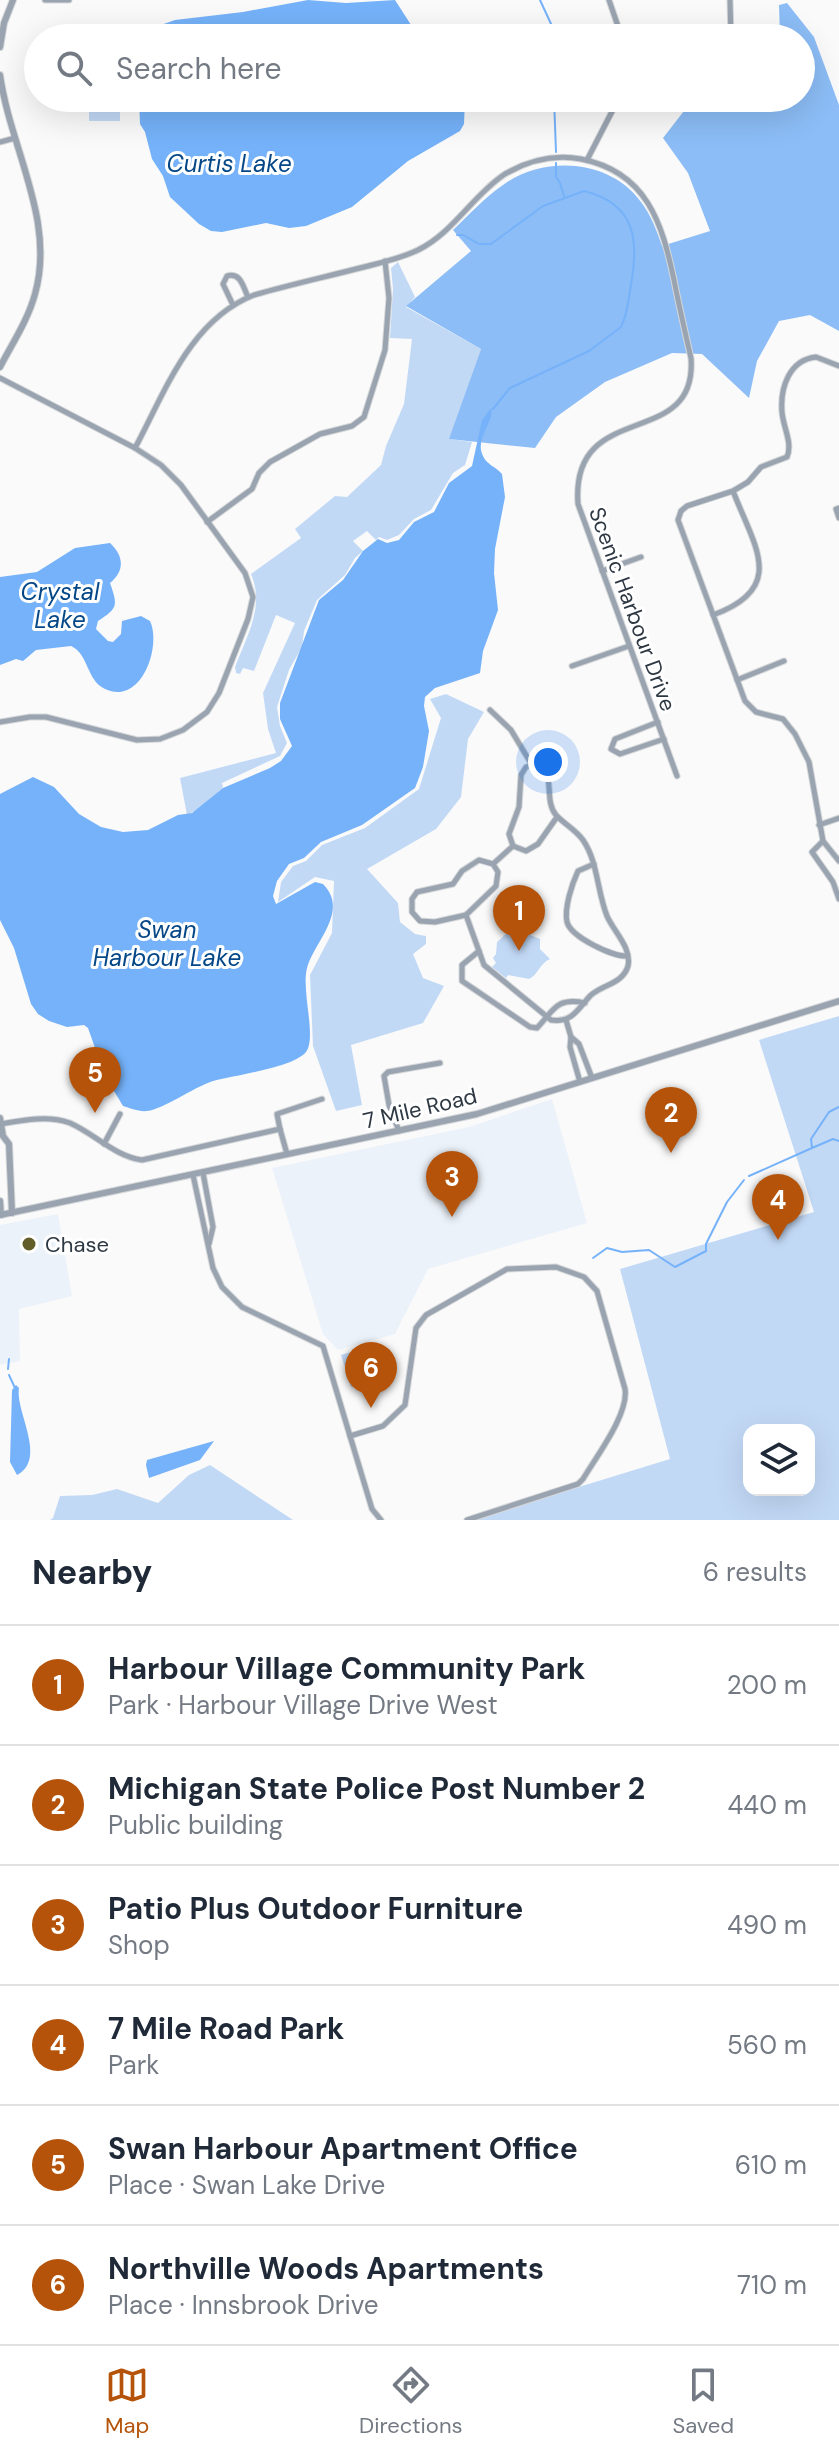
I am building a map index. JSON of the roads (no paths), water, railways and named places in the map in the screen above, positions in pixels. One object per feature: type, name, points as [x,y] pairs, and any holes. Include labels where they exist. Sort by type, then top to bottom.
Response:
[{"type":"street","points":[[0,47],[4,23],[13,0]]},
{"type":"street","points":[[45,0],[69,0]]},
{"type":"street","points":[[609,0],[617,24]]},
{"type":"street","points":[[730,0],[731,24]]},
{"type":"street","points":[[0,75],[38,224],[41,267],[31,307],[0,367]]},
{"type":"street","points":[[587,160],[612,112]]},
{"type":"street","points":[[0,142],[15,138]]},
{"type":"street","name":"Scenic Harbour Drive","points":[[135,448],[191,345],[214,319],[233,305],[248,297],[411,253],[432,242],[490,186],[517,168],[551,158],[587,160],[608,168],[627,180],[656,215],[667,247],[691,365],[687,388],[672,408],[655,419],[608,436],[594,448],[583,466],[578,483],[578,504],[677,776]]},
{"type":"street","points":[[207,522],[252,489],[259,473],[270,462],[320,434],[352,426],[364,417],[385,350],[389,298],[385,261]]},
{"type":"street","points":[[233,305],[223,284],[227,276],[239,278],[248,297]]},
{"type":"street","points":[[839,366],[816,357],[804,360],[793,368],[785,384],[781,408],[790,447],[784,459],[761,467],[748,482],[733,491],[687,506],[678,517],[749,707],[756,712],[780,717],[795,734],[809,762],[823,841],[839,861]]},
{"type":"street","points":[[0,378],[135,448],[161,465],[175,479],[249,581],[253,602],[219,693],[198,721],[176,734],[142,741],[46,717],[0,722]]},
{"type":"street","points":[[713,615],[740,602],[756,588],[760,576],[759,561],[733,491]]},
{"type":"street","points":[[839,508],[836,509],[839,518]]},
{"type":"street","points":[[602,571],[641,557]]},
{"type":"street","points":[[572,666],[629,646]]},
{"type":"street","points":[[737,680],[784,661]]},
{"type":"street","points":[[490,710],[511,730],[532,765]]},
{"type":"street","points":[[658,722],[615,739],[611,749],[620,754],[664,739]]},
{"type":"street","points":[[466,915],[484,965],[551,1020],[566,1020],[577,1013],[594,992],[620,978],[628,964],[623,941],[606,911],[594,864],[582,839],[557,817],[549,802],[547,772],[542,767],[526,767],[521,775],[519,807],[509,834],[513,846]]},
{"type":"street","points":[[513,846],[526,851],[538,844],[557,817]]},
{"type":"street","points":[[819,825],[839,818]]},
{"type":"street","points":[[823,841],[812,852],[833,882],[839,899]]},
{"type":"street","points":[[493,864],[513,846]]},
{"type":"street","points":[[479,860],[493,864],[498,872],[496,886],[466,915],[435,922],[420,921],[412,912],[412,899],[417,892],[453,884],[462,871],[479,860]]},
{"type":"street","points":[[594,864],[578,871],[567,921],[571,930],[609,954],[627,956]]},
{"type":"street","points":[[479,951],[462,965],[462,981],[530,1027],[537,1028],[561,1003],[585,1003]]},
{"type":"street","name":"7 Mile Road","points":[[0,1215],[477,1114],[839,1001]]},
{"type":"street","points":[[566,1020],[580,1082]]},
{"type":"street","points":[[571,1037],[579,1044],[592,1078]]},
{"type":"street","points":[[399,1132],[389,1105],[384,1076],[388,1072],[440,1063]]},
{"type":"street","points":[[287,1155],[277,1114],[322,1099]]},
{"type":"street","points":[[104,1144],[120,1114]]},
{"type":"street","points":[[12,1213],[9,1144],[1,1138],[1,1121],[60,1120],[125,1156],[142,1160],[280,1129]]},
{"type":"street","points":[[203,1173],[213,1227],[209,1245]]},
{"type":"street","points":[[193,1175],[203,1229],[215,1274],[222,1287],[251,1312],[323,1346],[372,1509],[381,1520]]},
{"type":"street","points":[[0,1201],[0,1215]]},
{"type":"street","points":[[350,1436],[383,1426],[405,1405],[416,1328],[426,1315],[507,1269],[556,1267],[589,1280],[597,1291],[626,1393],[619,1416],[578,1484],[467,1520]]},
{"type":"water","points":[[308,0],[346,3],[395,0],[410,24],[164,24]]},
{"type":"water","name":"Curtis Lake","points":[[140,112],[464,112],[460,131],[408,161],[352,207],[306,226],[289,228],[266,223],[222,232],[211,231],[199,224],[170,197],[140,124]]},
{"type":"water","name":"Swan Harbour Lake","points":[[491,408],[481,449],[486,461],[502,474],[505,497],[495,549],[498,610],[483,651],[480,673],[435,688],[425,697],[429,731],[423,767],[415,788],[362,825],[321,842],[304,858],[289,864],[277,881],[273,896],[276,904],[315,882],[323,884],[333,905],[328,926],[307,968],[310,1036],[306,1052],[276,1067],[213,1081],[154,1109],[141,1111],[123,1106],[105,1076],[88,1028],[84,1025],[67,1027],[49,1021],[38,1014],[31,1004],[14,948],[0,920],[0,794],[33,777],[54,787],[79,814],[101,827],[123,832],[148,830],[178,815],[192,813],[223,788],[281,761],[292,746],[280,719],[280,703],[319,600],[343,580],[363,551],[378,539],[387,543],[399,540],[414,522],[434,512],[449,483],[472,466],[482,420]]},
{"type":"water","name":"Crystal Lake","points":[[110,543],[121,563],[118,574],[110,583],[114,606],[98,621],[96,629],[113,642],[121,634],[122,621],[141,616],[150,621],[153,632],[151,658],[138,682],[118,692],[105,689],[94,680],[81,655],[71,646],[36,650],[23,661],[16,659],[0,665],[0,577],[37,572],[75,548]]},
{"type":"water","points":[[16,1385],[30,1447],[26,1468],[17,1475],[10,1462],[12,1390]]},
{"type":"water","points":[[214,1441],[200,1460],[149,1478],[147,1460]]},
{"type":"waterway","points":[[540,0],[551,24]]},
{"type":"waterway","points":[[555,112],[556,152]]},
{"type":"waterway","points":[[556,163],[556,177],[564,196]]},
{"type":"waterway","points":[[457,235],[479,244],[491,244],[543,206],[584,191],[616,206],[631,229],[634,243],[633,274],[621,327],[589,351],[510,388],[493,409]]},
{"type":"waterway","points":[[749,1176],[812,1148],[811,1139],[829,1112],[839,1107]]},
{"type":"waterway","points":[[812,1148],[833,1139],[839,1141]]},
{"type":"waterway","points":[[593,1258],[607,1248],[622,1252],[649,1250],[675,1267],[706,1251],[706,1244],[727,1202],[744,1180]]},
{"type":"waterway","points":[[8,1369],[9,1359]]},
{"type":"waterway","points":[[9,1375],[15,1388]]},
{"type":"place","name":"Harbour Village Community Park","points":[[519,951]]},
{"type":"place","name":"Swan Harbour Apartment Office","points":[[95,1113]]},
{"type":"place","name":"Michigan State Police Post Number 2","points":[[671,1153]]},
{"type":"place","name":"Patio Plus Outdoor Furniture","points":[[452,1217]]},
{"type":"place","name":"7 Mile Road Park","points":[[778,1240]]},
{"type":"place","name":"Chase","points":[[29,1244]]},
{"type":"place","name":"Northville Woods Apartments","points":[[371,1408]]}]
